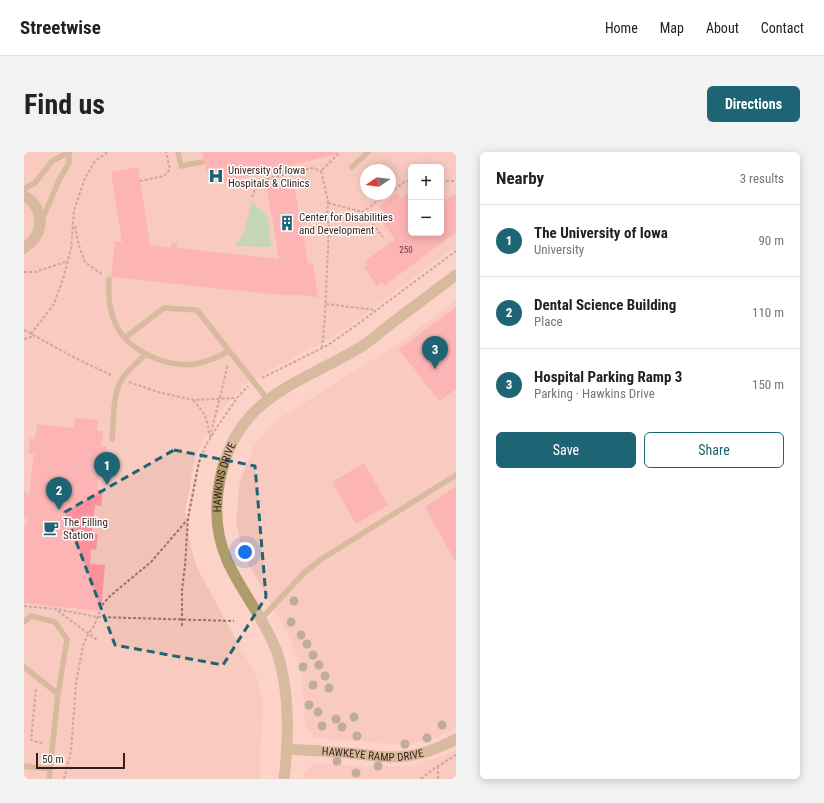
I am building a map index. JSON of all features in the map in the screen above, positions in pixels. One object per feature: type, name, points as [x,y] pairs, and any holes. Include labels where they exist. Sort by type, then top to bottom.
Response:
[{"type":"street","points":[[24,196],[34,204],[39,214],[40,224],[38,234],[32,242],[24,248]]},
{"type":"street","name":"HAWKINS DRIVE","points":[[284,779],[287,749],[286,698],[283,674],[276,651],[261,619],[226,558],[219,530],[217,508],[218,490],[226,456],[244,423],[268,400],[284,389],[360,347],[456,275]]},
{"type":"street","name":"HAWKEYE RAMP DRIVE","points":[[287,749],[391,757],[409,756],[445,746],[456,739]]},
{"type":"lane","points":[[24,189],[35,183],[52,161],[69,152],[69,163],[59,180],[40,224]]},
{"type":"lane","points":[[178,152],[181,166],[202,162]]},
{"type":"lane","points":[[352,167],[368,152]]},
{"type":"lane","points":[[108,279],[108,295],[111,311],[116,325],[134,346],[146,354],[161,361],[178,364],[194,364],[210,361],[231,354]]},
{"type":"lane","points":[[126,337],[164,308],[197,310],[268,400]]},
{"type":"lane","points":[[112,439],[116,396],[122,380],[130,369],[146,354]]},
{"type":"lane","points":[[261,619],[304,573],[320,560],[456,475]]},
{"type":"lane","points":[[24,622],[32,616],[55,622],[67,639],[58,694],[49,779]]},
{"type":"lane","points":[[24,667],[58,694]]},
{"type":"lane","points":[[24,766],[50,769]]},
{"type":"path","points":[[31,334],[54,304],[63,279],[71,248],[74,210],[85,178],[95,161],[108,152]]},
{"type":"path","points":[[140,181],[164,176],[170,169],[166,152]]},
{"type":"path","points":[[320,171],[340,152]]},
{"type":"path","points":[[252,198],[256,186],[262,180],[312,168],[320,171]]},
{"type":"path","points":[[320,171],[328,203],[327,217],[329,226],[326,304],[322,348]]},
{"type":"path","points":[[396,188],[408,181]]},
{"type":"path","points":[[444,181],[456,182]]},
{"type":"path","points":[[363,212],[379,200]]},
{"type":"path","points":[[328,203],[363,212],[383,237]]},
{"type":"path","points":[[306,218],[327,217]]},
{"type":"path","points":[[74,223],[79,246],[85,262],[108,279]]},
{"type":"path","points":[[182,626],[182,590],[188,518],[199,462],[209,440],[237,398],[245,388],[254,382],[322,348],[350,330],[456,251]]},
{"type":"path","points":[[24,272],[36,272],[68,261]]},
{"type":"path","points":[[326,304],[378,310]]},
{"type":"path","points":[[24,330],[73,358],[106,374],[158,392],[193,400],[237,398]]},
{"type":"path","points":[[320,331],[324,332]]},
{"type":"path","points":[[24,339],[35,336]]},
{"type":"path","points":[[209,440],[231,354]]},
{"type":"path","points":[[193,400],[206,416],[209,440]]},
{"type":"path","points":[[64,779],[71,751],[78,676],[83,646],[88,634],[94,626],[103,604],[110,596],[151,562],[188,518]]},
{"type":"path","points":[[24,606],[56,609],[98,617],[234,622]]},
{"type":"path","points":[[56,609],[97,640]]},
{"type":"path","points":[[37,686],[31,740],[53,746]]},
{"type":"path","points":[[421,779],[456,755]]},
{"type":"path","points":[[438,766],[438,779]]},
{"type":"highlighted area","points":[[174,450],[255,466],[266,597],[223,665],[115,645],[65,512]]},
{"type":"shaded area","points":[[24,152],[456,152],[456,246],[344,330],[243,385],[224,407],[202,442],[195,458],[185,512],[191,548],[197,568],[258,680],[263,703],[259,779],[24,779]]},
{"type":"shaded area","points":[[456,300],[456,727],[438,737],[405,745],[315,738],[305,726],[302,672],[292,642],[243,554],[236,521],[240,481],[254,446],[274,422],[405,339]]},
{"type":"shaded area","points":[[456,749],[456,779],[303,779],[305,771],[315,763],[376,767],[410,766],[444,756]]},
{"type":"green space","points":[[252,202],[268,216],[271,247],[235,246],[244,232]]},
{"type":"building","points":[[202,152],[336,152],[337,154],[218,183],[216,173],[208,175]]},
{"type":"building","name":"Center for Disabilities and Development","points":[[138,167],[150,245],[171,248],[172,242],[177,243],[177,248],[279,259],[267,188],[294,183],[308,263],[313,264],[318,297],[290,294],[290,296],[111,277],[115,241],[122,242],[111,172]]},
{"type":"building","points":[[398,193],[402,198],[408,193],[408,236],[444,236],[444,202],[455,194],[456,232],[384,286],[382,282],[377,286],[364,267],[368,264],[365,261],[395,239],[378,216],[383,212],[379,207],[388,200],[396,200],[396,194]]},
{"type":"building","points":[[456,307],[456,389],[439,401],[399,349]]},
{"type":"building","points":[[75,418],[98,420],[97,431],[103,431],[102,446],[107,446],[106,462],[100,461],[97,489],[103,490],[101,506],[95,505],[92,534],[98,534],[96,550],[91,549],[90,564],[105,565],[101,611],[24,603],[24,526],[26,526],[27,515],[25,515],[24,519],[24,492],[27,492],[27,495],[29,495],[34,454],[29,454],[30,438],[35,439],[37,424],[74,428]]},
{"type":"building","points":[[364,463],[388,505],[356,524],[332,482]]},
{"type":"building","points":[[456,486],[456,563],[425,507]]},
{"type":"place","name":"University of Iowa Hospitals & Clinics","points":[[216,176]]},
{"type":"place","name":"Center for Disabilities and Development","points":[[287,223]]},
{"type":"place","name":"Hospital Parking Ramp 3","points":[[435,369]]},
{"type":"place","name":"The University of Iowa","points":[[107,485]]},
{"type":"place","name":"Dental Science Building","points":[[59,510]]},
{"type":"place","name":"The Filling Station","points":[[51,528]]}]
